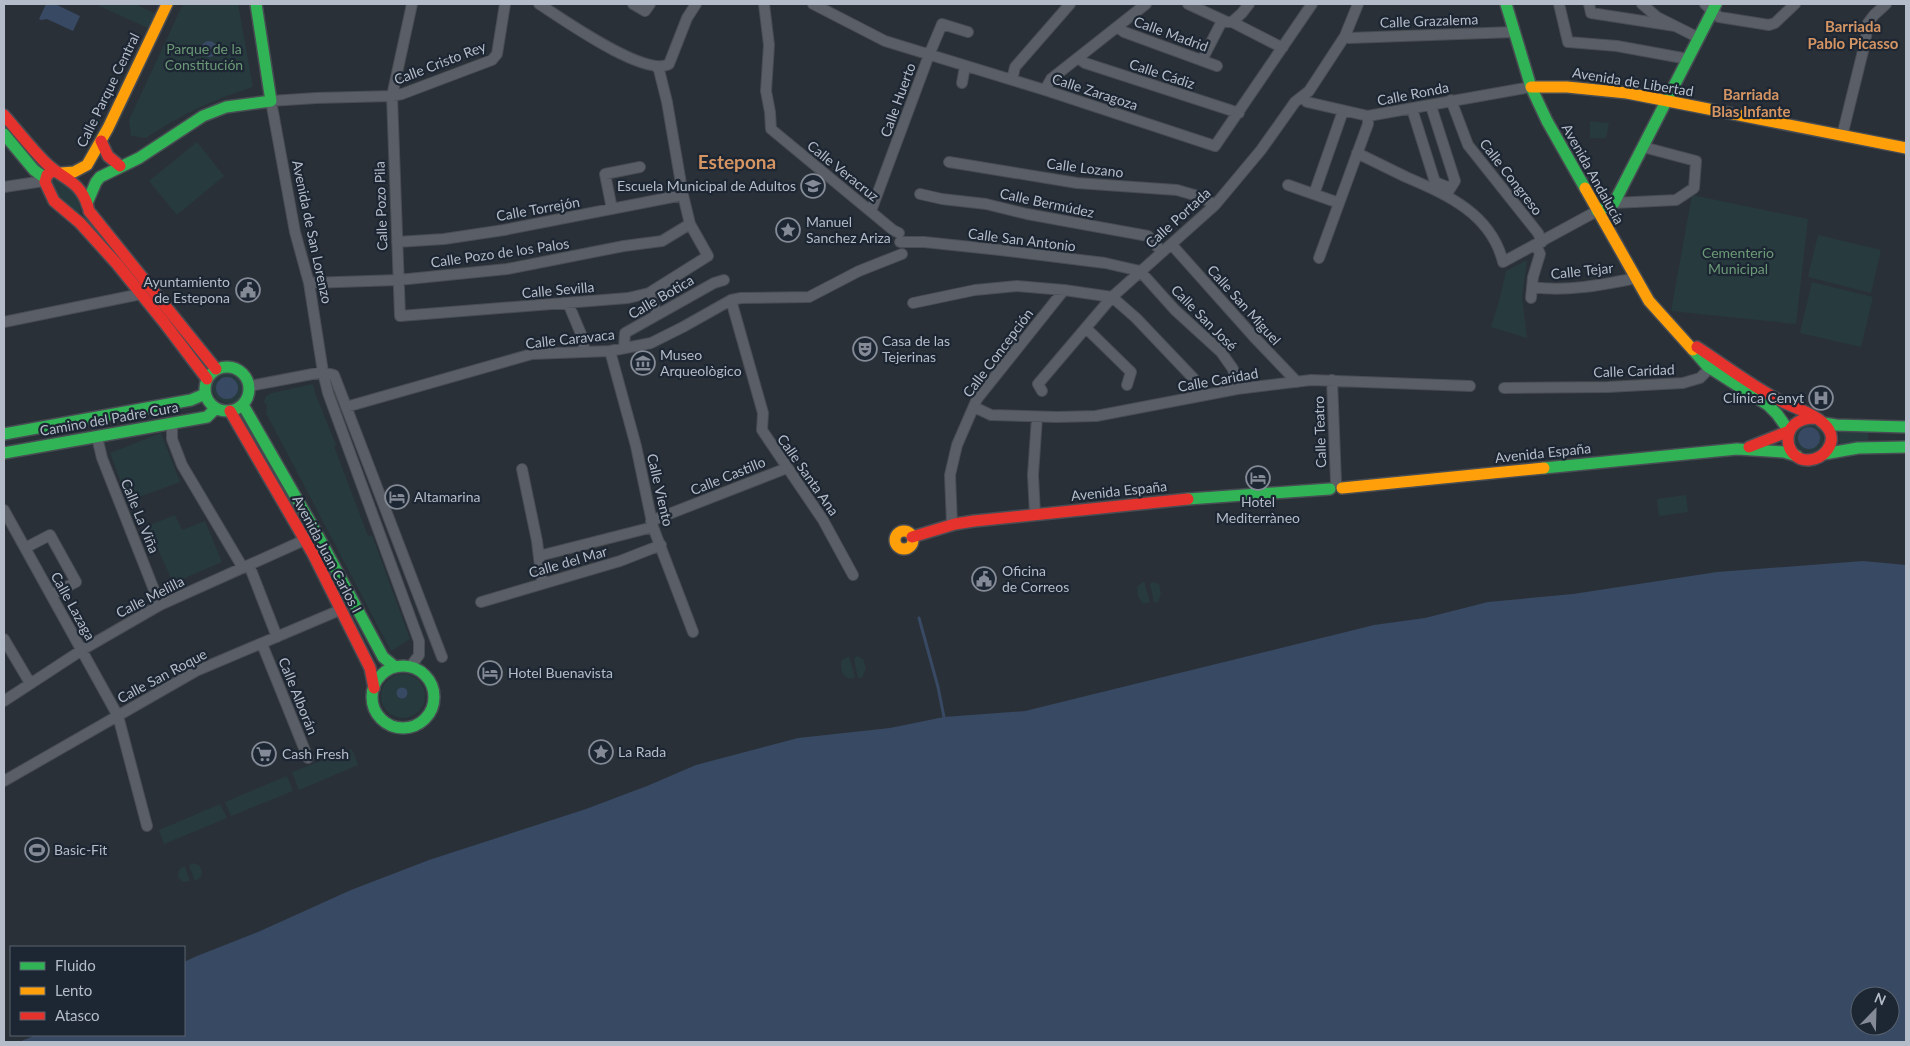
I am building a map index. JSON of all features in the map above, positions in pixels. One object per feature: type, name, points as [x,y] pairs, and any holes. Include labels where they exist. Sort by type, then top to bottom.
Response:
[{"type":"main road","name":"Calle Parque Central","points":[[58,171],[74,172],[87,166],[167,4]]},
{"type":"main road","name":"Avenida de San Lorenzo","points":[[256,4],[271,101]]},
{"type":"main road","name":"Avenida Andalucía","points":[[1506,4],[1531,87],[1550,127],[1649,300],[1667,323],[1687,342],[1710,373],[1768,405],[1789,431]]},
{"type":"main road","points":[[1597,211],[1614,203],[1699,38],[1711,7]]},
{"type":"main road","name":"Avenida de Libertad","points":[[1531,87],[1585,87],[1906,148]]},
{"type":"main road","points":[[77,219],[87,215],[96,182],[100,177],[139,158],[214,111],[226,106],[271,101]]},
{"type":"main road","points":[[4,115],[32,148],[78,186],[88,207],[216,369]]},
{"type":"main road","points":[[4,134],[34,170],[45,180]]},
{"type":"main road","points":[[101,141],[104,153],[120,166]]},
{"type":"main road","points":[[58,171],[48,173],[45,180],[46,188],[57,205],[66,214],[77,219],[141,294],[207,379]]},
{"type":"main road","name":"Avenida Andalucía","points":[[1687,342],[1776,399],[1819,421]]},
{"type":"main road","points":[[230,366],[243,373],[250,386],[247,400],[243,405],[230,411],[211,405],[205,394],[207,379],[216,369],[230,366]]},
{"type":"main road","name":"Camino del Padre Cura","points":[[4,434],[191,400],[205,394]]},
{"type":"main road","name":"Avenida Juan Carlos I","points":[[243,405],[317,534],[383,657],[395,667]]},
{"type":"main road","name":"Camino del Padre Cura","points":[[4,453],[207,417],[216,408]]},
{"type":"main road","name":"Avenida Juan Carlos I","points":[[230,411],[313,554],[370,668],[374,688]]},
{"type":"main road","points":[[1906,427],[1844,425],[1802,419],[1797,421],[1789,431],[1789,445],[1797,456],[1805,460],[1813,460],[1824,454],[1858,448],[1906,447]]},
{"type":"main road","points":[[1819,421],[1830,433],[1830,444],[1824,454]]},
{"type":"main road","name":"Avenida España","points":[[1746,448],[1789,431]]},
{"type":"main road","name":"Avenida España","points":[[912,537],[952,524],[1188,499],[1746,448],[1784,452],[1797,456]]},
{"type":"main road","points":[[395,667],[410,667],[424,674],[429,679],[434,694],[434,702],[429,714],[418,724],[408,727],[397,727],[383,719],[374,705],[374,688],[380,677],[395,667]]},
{"type":"street","name":"Calle Pozo Pila","points":[[400,316],[392,96],[412,4]]},
{"type":"street","name":"Calle Cristo Rey","points":[[271,101],[392,96],[402,94],[492,60],[497,54],[505,4]]},
{"type":"street","points":[[539,4],[601,44],[621,54],[656,66],[669,64],[687,18],[696,4]]},
{"type":"street","points":[[633,4],[648,7]]},
{"type":"street","name":"Calle Veracruz","points":[[764,4],[769,38],[766,91],[771,129],[900,237]]},
{"type":"street","name":"Calle Zaragoza","points":[[813,4],[885,41],[1046,90],[1216,146],[1239,113]]},
{"type":"street","points":[[1012,80],[1015,67],[1070,4]]},
{"type":"street","points":[[1046,90],[1051,79],[1146,4]]},
{"type":"street","points":[[1188,4],[1227,22],[1232,22],[1283,47]]},
{"type":"street","points":[[1232,22],[1237,19],[1249,4]]},
{"type":"street","points":[[1239,113],[1312,4]]},
{"type":"street","name":"Calle Portada","points":[[1042,391],[1038,384],[1112,297],[1216,206],[1261,150],[1295,102],[1309,91],[1345,36],[1358,4]]},
{"type":"street","points":[[1559,4],[1568,42],[1617,46],[1688,59]]},
{"type":"street","points":[[1589,4],[1591,13],[1675,26]]},
{"type":"street","points":[[1642,4],[1657,17],[1699,38]]},
{"type":"street","points":[[1782,16],[1785,4]]},
{"type":"street","points":[[1711,7],[1719,17],[1769,25],[1776,23],[1795,4]]},
{"type":"street","points":[[1842,136],[1866,43],[1868,23],[1886,4]]},
{"type":"street","points":[[1202,60],[1221,23],[1220,19]]},
{"type":"street","name":"Calle Huerto","points":[[871,211],[942,24],[968,32]]},
{"type":"street","name":"Calle Madrid","points":[[1119,26],[1124,32],[1217,66]]},
{"type":"street","name":"Calle Grazalema","points":[[1345,36],[1349,38],[1514,32]]},
{"type":"street","name":"Calle Cádiz","points":[[1078,58],[1085,63],[1239,113]]},
{"type":"street","points":[[656,66],[660,70],[667,102],[683,195],[690,224]]},
{"type":"street","points":[[962,83],[965,66]]},
{"type":"street","name":"Calle Ronda","points":[[1302,97],[1307,102],[1368,116],[1531,87]]},
{"type":"street","name":"Calle Congreso","points":[[1451,100],[1468,145],[1538,233],[1539,244]]},
{"type":"street","name":"Avenida de San Lorenzo","points":[[271,101],[295,232],[309,283],[328,394],[410,612],[419,641],[420,650],[417,660],[410,667]]},
{"type":"street","points":[[1431,106],[1454,181],[1448,192]]},
{"type":"street","points":[[1412,109],[1435,182],[1487,228],[1495,238],[1503,262],[1597,211]]},
{"type":"street","points":[[1314,194],[1343,111]]},
{"type":"street","points":[[1319,258],[1368,124],[1368,116]]},
{"type":"street","points":[[1614,203],[1676,200],[1694,188],[1696,161],[1643,147]]},
{"type":"street","points":[[1357,154],[1448,192]]},
{"type":"street","name":"Calle Lozano","points":[[949,162],[1077,183],[1177,190],[1201,196],[1216,206]]},
{"type":"street","points":[[612,209],[606,174],[640,167]]},
{"type":"street","points":[[4,187],[45,180]]},
{"type":"street","points":[[1288,185],[1339,203]]},
{"type":"street","name":"Calle Bermúdez","points":[[920,194],[942,199],[986,204],[1027,214],[1148,236],[1162,252]]},
{"type":"street","name":"Calle Torrejón","points":[[397,242],[444,239],[683,195]]},
{"type":"street","name":"Calle Pozo de los Palos","points":[[309,283],[398,280],[507,269],[624,246],[662,241],[690,224]]},
{"type":"street","name":"Calle Sevilla","points":[[400,316],[628,298],[648,293],[708,256],[690,224]]},
{"type":"street","name":"Calle San Antonio","points":[[900,237],[924,242],[1105,264],[1140,271]]},
{"type":"street","points":[[1531,298],[1540,254],[1539,244]]},
{"type":"street","name":"Calle San Miguel","points":[[1172,245],[1297,382]]},
{"type":"street","points":[[731,300],[741,298],[809,297],[859,271],[902,254]]},
{"type":"street","name":"Calle San José","points":[[1140,271],[1175,310],[1221,352],[1234,369],[1238,389]]},
{"type":"street","name":"Calle Tejar","points":[[1532,287],[1545,289],[1574,288],[1636,278]]},
{"type":"street","name":"Calle Botica","points":[[624,347],[625,333],[714,283],[724,280]]},
{"type":"street","points":[[913,303],[975,290],[1017,286],[1112,297],[1136,318],[1196,381],[1198,396]]},
{"type":"street","name":"Calle Concepción","points":[[952,524],[950,475],[957,446],[977,399],[1064,290]]},
{"type":"street","points":[[648,293],[658,314]]},
{"type":"street","points":[[4,322],[141,294]]},
{"type":"street","name":"Calle Caravaca","points":[[346,407],[532,354],[610,351],[651,343],[683,328],[731,300]]},
{"type":"street","name":"Calle Santa Ana","points":[[731,300],[763,413],[762,430],[823,520],[853,574]]},
{"type":"street","points":[[568,302],[581,334],[585,352]]},
{"type":"street","points":[[1086,328],[1132,372],[1127,385]]},
{"type":"street","name":"Calle Viento","points":[[610,351],[636,446],[652,524],[693,632]]},
{"type":"street","points":[[1710,373],[1718,367],[1750,382]]},
{"type":"street","points":[[250,386],[323,372],[334,375],[442,657]]},
{"type":"street","name":"Calle Caridad","points":[[1504,388],[1608,387],[1683,383],[1710,373]]},
{"type":"street","name":"Calle Caridad","points":[[974,407],[992,415],[1038,417],[1096,416],[1238,389],[1297,382],[1332,380],[1470,386]]},
{"type":"street","name":"Calle Teatro","points":[[1332,380],[1336,486]]},
{"type":"street","points":[[1035,514],[1033,475],[1038,417]]},
{"type":"street","points":[[172,423],[172,440],[182,465],[246,566],[277,637]]},
{"type":"street","name":"Calle La Viña","points":[[97,437],[102,458],[160,605]]},
{"type":"street","points":[[353,462],[366,458]]},
{"type":"street","name":"Calle Castillo","points":[[540,556],[652,524],[787,468]]},
{"type":"street","points":[[522,469],[540,556],[542,583]]},
{"type":"street","name":"Calle Lazaga","points":[[4,510],[118,716],[147,826]]},
{"type":"street","points":[[372,514],[386,510]]},
{"type":"street","name":"Calle Melilla","points":[[4,701],[82,650],[160,605],[317,534]]},
{"type":"street","points":[[25,548],[50,535],[59,550],[76,582],[51,596]]},
{"type":"street","name":"Calle del Mar","points":[[481,602],[620,561],[661,546]]},
{"type":"street","points":[[401,589],[414,585]]},
{"type":"street","name":"Calle San Roque","points":[[4,780],[196,671],[340,610]]},
{"type":"street","points":[[410,612],[425,614]]},
{"type":"street","points":[[4,639],[30,683]]},
{"type":"street","name":"Calle Alborán","points":[[262,644],[308,758]]},
{"type":"green space","points":[[95,4],[135,4],[156,14],[150,29]]},
{"type":"green space","name":"Parque de la Constitución","points":[[183,4],[238,4],[253,87],[198,108],[146,138],[131,136],[129,120]]},
{"type":"green space","points":[[1590,121],[1609,123],[1606,138],[1590,138]]},
{"type":"green space","points":[[197,142],[224,176],[177,215],[149,181]]},
{"type":"green space","points":[[54,176],[77,195],[81,212],[76,213],[60,200],[51,185]]},
{"type":"green space","name":"Cementerio Municipal","points":[[1692,195],[1808,219],[1796,324],[1671,311]]},
{"type":"green space","points":[[1818,235],[1881,250],[1871,293],[1808,277]]},
{"type":"green space","points":[[1527,260],[1522,298],[1527,338],[1491,327],[1506,271]]},
{"type":"green space","points":[[1812,282],[1873,297],[1861,347],[1800,333]]},
{"type":"green space","points":[[227,373],[236,376],[242,385],[238,401],[229,404],[217,399],[212,390],[214,381]],"holes":[[[233,379],[237,386],[216,387],[219,380]]]},
{"type":"green space","points":[[313,384],[368,536],[372,535],[410,639],[391,651],[266,413],[267,405],[264,402],[266,396]]},
{"type":"green space","points":[[1811,423],[1821,429],[1824,443],[1813,453],[1803,452],[1794,438],[1795,434],[1802,426]],"holes":[[[1807,427],[1816,429],[1806,449],[1799,443]]]},
{"type":"green space","points":[[1839,432],[1868,433],[1868,441],[1840,445]]},
{"type":"green space","points":[[161,433],[180,482],[128,501],[110,453]]},
{"type":"green space","points":[[1686,495],[1688,512],[1659,516],[1657,499]]},
{"type":"green space","points":[[175,515],[182,530],[205,521],[222,562],[173,583],[148,526]]},
{"type":"green space","points":[[1144,581],[1150,602],[1143,604],[1138,596],[1137,587]]},
{"type":"green space","points":[[1153,582],[1159,584],[1161,593],[1158,602],[1154,602],[1150,584]]},
{"type":"green space","points":[[849,656],[855,677],[852,679],[846,677],[841,669],[842,660]]},
{"type":"green space","points":[[857,656],[863,659],[866,668],[862,678],[858,678],[854,658]]},
{"type":"green space","points":[[407,674],[419,680],[424,687],[424,705],[419,712],[412,717],[399,718],[387,712],[382,705],[381,692],[387,680],[394,675]]},
{"type":"green space","points":[[352,749],[358,765],[299,790],[292,772]]},
{"type":"green space","points":[[287,776],[293,791],[231,816],[225,802]]},
{"type":"green space","points":[[220,804],[227,818],[164,844],[159,830]]},
{"type":"green space","points":[[192,863],[199,865],[202,871],[201,877],[195,881],[189,866]]},
{"type":"green space","points":[[185,867],[190,881],[183,882],[178,877],[179,870]]},
{"type":"water","points":[[46,4],[55,4],[80,16],[73,31],[47,19],[39,19]]},
{"type":"water","points":[[206,41],[212,41],[217,46],[215,55],[206,57],[201,52],[201,46]]},
{"type":"water","points":[[227,377],[235,380],[238,388],[235,396],[227,399],[219,396],[216,388],[219,380]]},
{"type":"water","points":[[1809,427],[1817,430],[1820,438],[1817,446],[1809,449],[1801,446],[1798,438],[1801,430]]},
{"type":"water","points":[[1863,561],[1906,565],[1906,1042],[19,1042],[34,1036],[185,1036],[185,962],[258,932],[351,890],[429,860],[586,809],[696,765],[798,738],[890,728],[944,717],[1025,711],[1374,625],[1425,618],[1488,602],[1573,594],[1717,572]]},
{"type":"water","points":[[400,688],[404,688],[407,693],[406,697],[400,698],[397,695],[397,691]]},
{"type":"waterway","points":[[919,618],[938,687],[944,717]]},
{"type":"traffic: fast","points":[[87,203],[100,177],[139,158],[203,116],[226,107],[271,101],[256,4]]},
{"type":"traffic: fast","points":[[1506,4],[1531,87],[1547,121],[1585,188]]},
{"type":"traffic: fast","points":[[1597,211],[1614,203],[1716,4]]},
{"type":"traffic: fast","points":[[4,134],[34,170],[45,178]]},
{"type":"traffic: fast","points":[[1693,350],[1707,366],[1768,405],[1789,431]]},
{"type":"traffic: fast","points":[[231,367],[243,373],[248,380],[249,389],[248,398],[243,405],[236,410],[223,411],[215,408],[208,401],[205,385],[208,377],[215,370],[231,367]]},
{"type":"traffic: fast","points":[[4,434],[191,400],[205,394]]},
{"type":"traffic: fast","points":[[243,405],[317,534],[383,657],[395,667]]},
{"type":"traffic: fast","points":[[4,453],[207,417],[216,408]]},
{"type":"traffic: fast","points":[[1823,423],[1906,427]]},
{"type":"traffic: fast","points":[[1824,454],[1858,448],[1906,447]]},
{"type":"traffic: fast","points":[[1544,468],[1737,449],[1784,452],[1797,456]]},
{"type":"traffic: fast","points":[[1188,499],[1330,489]]},
{"type":"traffic: fast","points":[[403,666],[420,671],[425,675],[429,680],[434,697],[429,714],[425,719],[420,723],[403,728],[386,723],[381,719],[377,714],[372,697],[377,680],[381,675],[386,671],[403,666]]},
{"type":"traffic: slow","points":[[61,173],[74,172],[87,165],[108,128],[167,4]]},
{"type":"traffic: slow","points":[[1531,87],[1567,87],[1627,93],[1906,148]]},
{"type":"traffic: slow","points":[[1585,188],[1649,301],[1693,350]]},
{"type":"traffic: slow","points":[[1342,488],[1544,468]]},
{"type":"traffic: slow","points":[[904,531],[910,534],[913,540],[910,546],[904,549],[898,546],[895,540],[898,534],[904,531]]},
{"type":"traffic: jam","points":[[4,115],[52,169],[76,186],[85,198],[88,207]]},
{"type":"traffic: jam","points":[[101,141],[108,156],[120,166]]},
{"type":"traffic: jam","points":[[54,170],[47,175],[45,182],[54,201],[80,223],[117,264],[207,379]]},
{"type":"traffic: jam","points":[[89,211],[216,369]]},
{"type":"traffic: jam","points":[[1697,347],[1756,387],[1812,416],[1825,424],[1831,435],[1830,445],[1827,450],[1824,454],[1814,459],[1800,459],[1790,448],[1789,432],[1794,425],[1803,420],[1815,418]]},
{"type":"traffic: jam","points":[[230,411],[313,554],[370,668],[374,688]]},
{"type":"traffic: jam","points":[[1749,447],[1789,431]]},
{"type":"traffic: jam","points":[[912,537],[955,524],[974,521],[1188,499]]},
{"type":"place","name":"Escuela Municipal de Adultos","points":[[813,186]]},
{"type":"place","name":"Manuel Sanchez Ariza","points":[[788,230]]},
{"type":"place","name":"Ayuntamiento de Estepona","points":[[248,290]]},
{"type":"place","name":"Casa de las Tejerinas","points":[[865,349]]},
{"type":"place","name":"Museo Arqueològico","points":[[643,363]]},
{"type":"place","name":"Clínica Cenyt","points":[[1821,398]]},
{"type":"place","name":"Hotel Mediterràneo","points":[[1258,478]]},
{"type":"place","name":"Altamarina","points":[[397,497]]},
{"type":"place","name":"Oficina de Correos","points":[[984,579]]},
{"type":"place","name":"Hotel Buenavista","points":[[490,673]]},
{"type":"place","name":"La Rada","points":[[601,752]]},
{"type":"place","name":"Cash Fresh","points":[[264,754]]},
{"type":"place","name":"Basic-Fit","points":[[37,850]]},
{"type":"district","name":"Barriada Pablo Picasso","points":[[1853,36]]},
{"type":"district","name":"Barriada Blas Infante","points":[[1751,104]]},
{"type":"district","name":"Estepona","points":[[737,162]]}]
